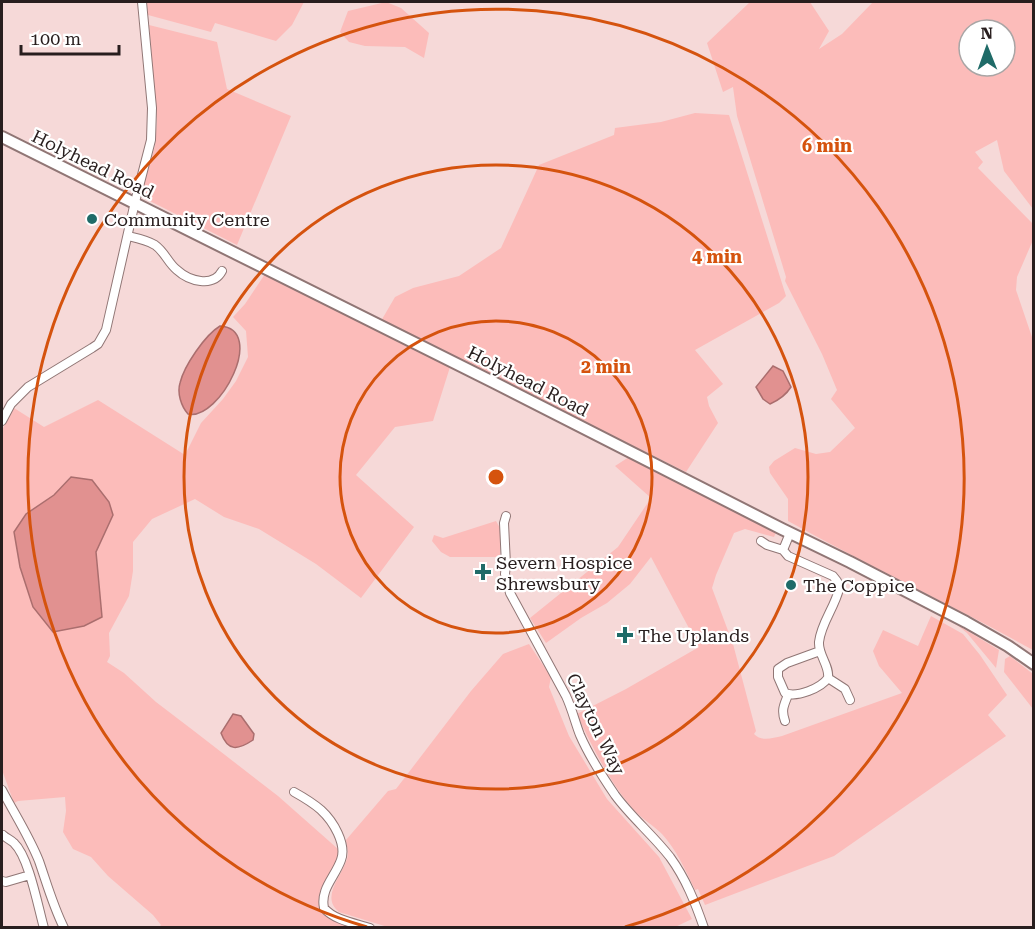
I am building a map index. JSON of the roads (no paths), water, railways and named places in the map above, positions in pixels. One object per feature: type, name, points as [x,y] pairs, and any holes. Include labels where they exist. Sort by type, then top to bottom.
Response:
[{"type":"main road","name":"Holyhead Road","points":[[2,137],[850,562],[966,622],[1034,664]]},
{"type":"street","points":[[2,421],[11,404],[28,387],[93,348],[103,337],[108,326],[151,141],[152,108],[142,2]]},
{"type":"street","points":[[128,236],[155,245],[177,271],[190,277],[204,282],[223,276]]},
{"type":"street","name":"Clayton Way","points":[[506,516],[504,523],[505,580],[510,593],[566,696],[579,733],[589,752],[617,797],[669,856],[681,874],[693,897],[704,927]]},
{"type":"street","points":[[783,550],[790,532]]},
{"type":"street","points":[[761,541],[783,550],[788,556],[830,574],[836,578],[838,585],[838,594],[819,641],[820,651],[829,672],[828,678],[823,684],[810,690],[794,695],[785,693],[778,677],[778,669],[787,663],[820,651]]},
{"type":"street","points":[[828,678],[845,689],[850,700]]},
{"type":"street","points":[[785,720],[782,712],[788,694]]},
{"type":"street","points":[[2,790],[31,843],[52,903],[64,927]]},
{"type":"street","points":[[294,792],[322,811],[343,847],[342,859],[324,894],[324,908],[336,917],[370,927]]},
{"type":"street","points":[[3,835],[16,845],[30,875],[44,927]]},
{"type":"street","points":[[2,881],[6,882],[30,875]]},
{"type":"place","name":"Community Centre","points":[[92,219]]},
{"type":"place","name":"Severn Hospice Shrewsbury","points":[[483,572]]},
{"type":"place","name":"The Coppice","points":[[791,585]]},
{"type":"place","name":"The Uplands","points":[[625,635]]}]
